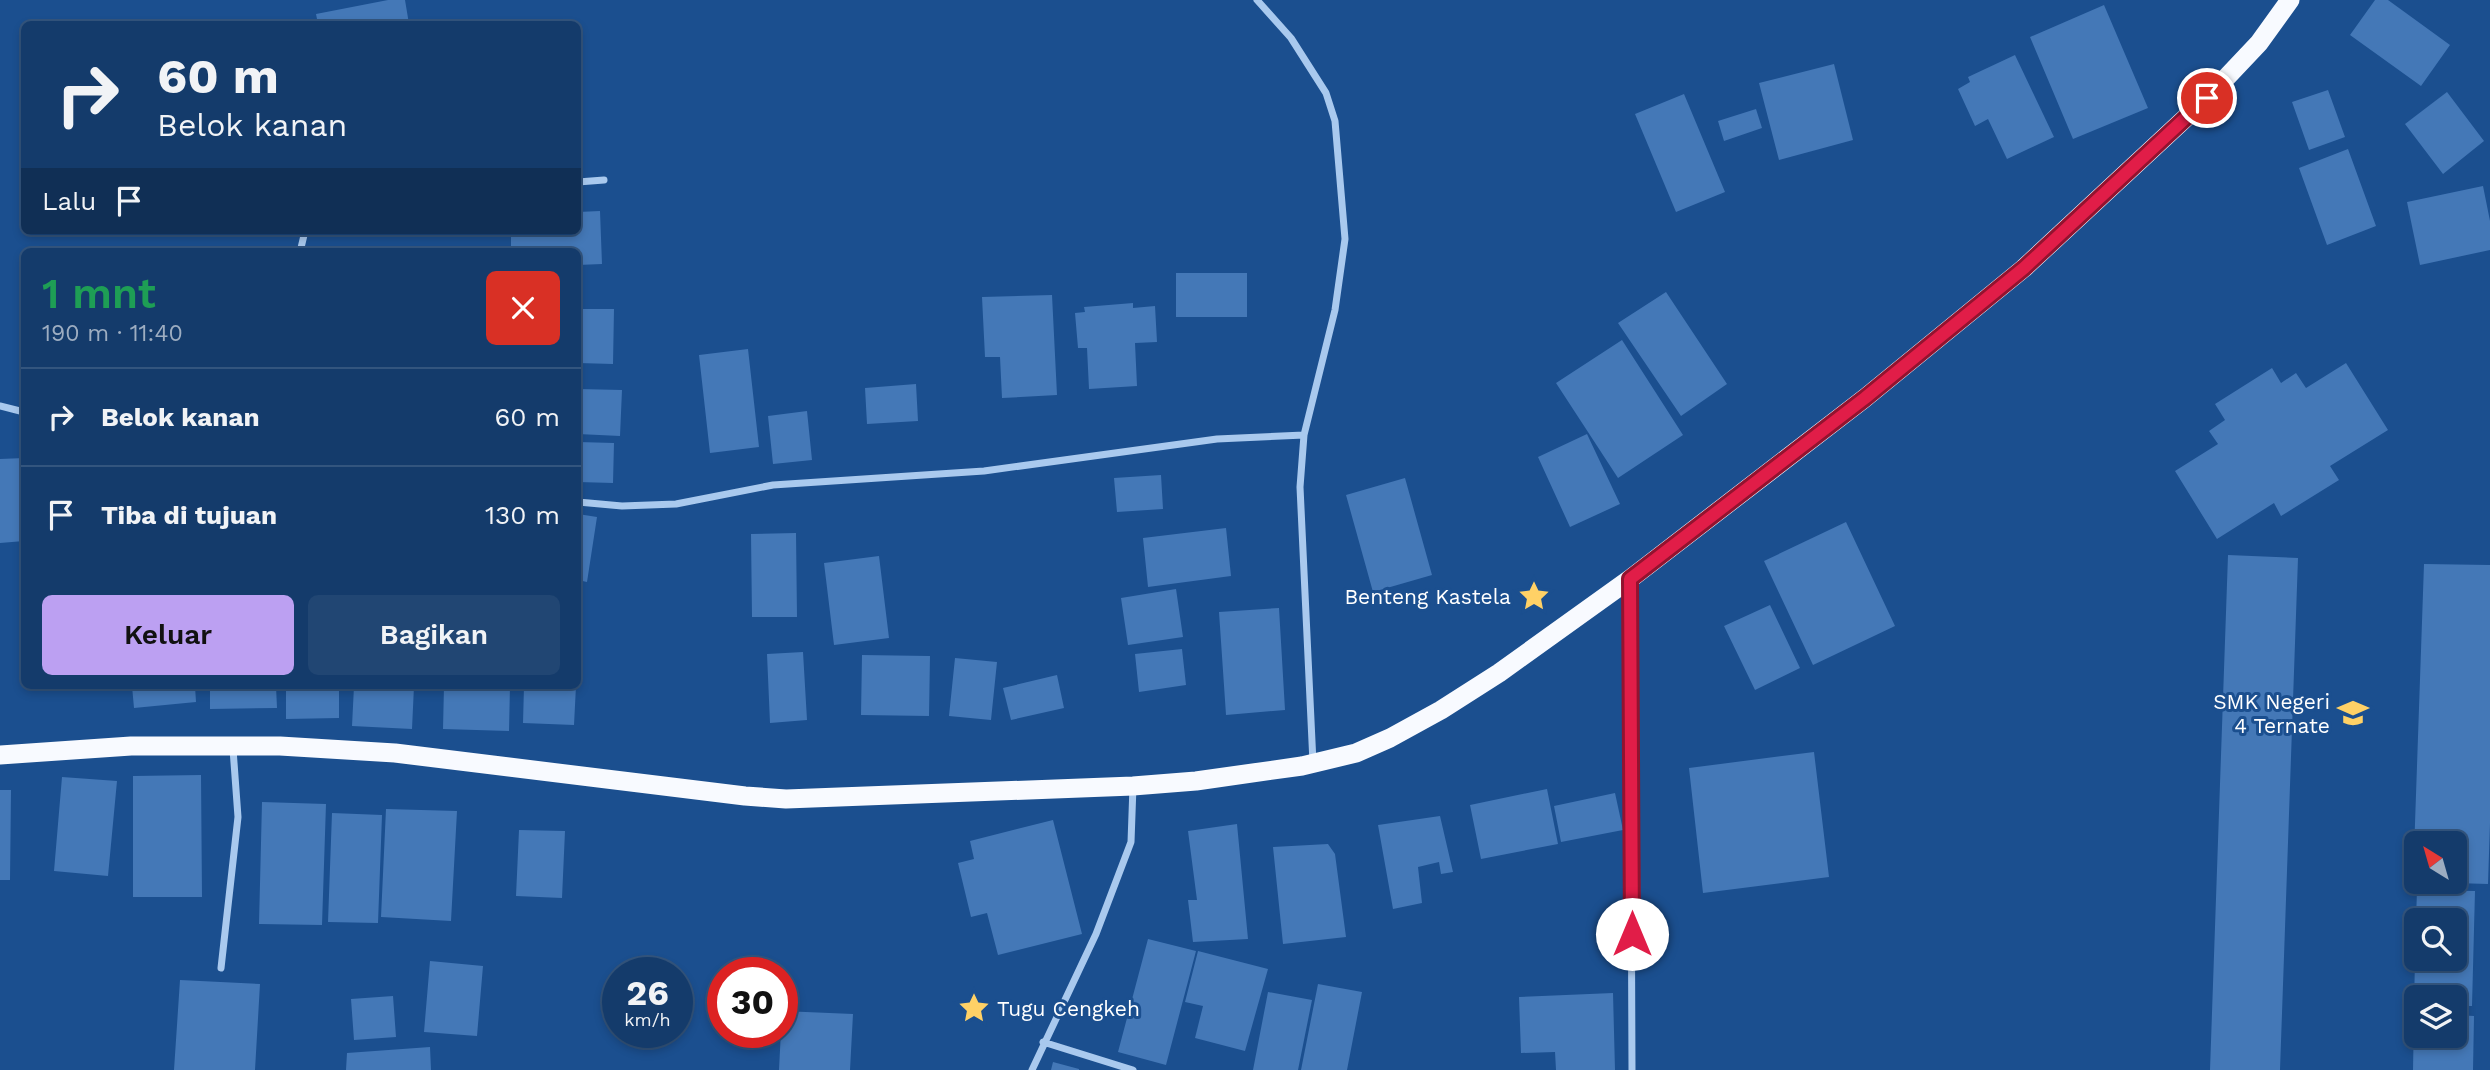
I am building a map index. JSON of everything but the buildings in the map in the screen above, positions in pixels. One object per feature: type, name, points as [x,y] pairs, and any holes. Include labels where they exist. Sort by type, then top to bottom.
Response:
[{"type":"highway","points":[[0,755],[131,746],[280,746],[395,753],[786,799],[1133,786],[1302,766],[1356,753],[1441,710],[1499,673],[1630,579],[1865,398],[2024,268],[2207,98],[2259,43],[2290,0]]},
{"type":"street","points":[[1257,0],[1291,38],[1326,93],[1335,121],[1345,239],[1335,310],[1304,435],[1300,486],[1313,763]]},
{"type":"street","points":[[581,182],[604,180]]},
{"type":"street","points":[[0,406],[21,411]]},
{"type":"street","points":[[581,502],[622,506],[676,504],[773,485],[985,471],[1217,439],[1304,435]]},
{"type":"street","points":[[1630,579],[1632,1070]]},
{"type":"street","points":[[221,968],[238,817],[233,746]]},
{"type":"street","points":[[1032,1070],[1096,934],[1131,842],[1133,786]]},
{"type":"street","points":[[1044,1041],[1133,1070]]},
{"type":"place","name":"Benteng Kastela","points":[[1534,596]]},
{"type":"place","name":"SMK Negeri 4 Ternate","points":[[2353,713]]},
{"type":"place","name":"Tugu Cengkeh","points":[[974,1008]]},
{"type":"route","points":[[1632,934],[1630,579],[1865,398],[2024,268],[2207,98]]}]
